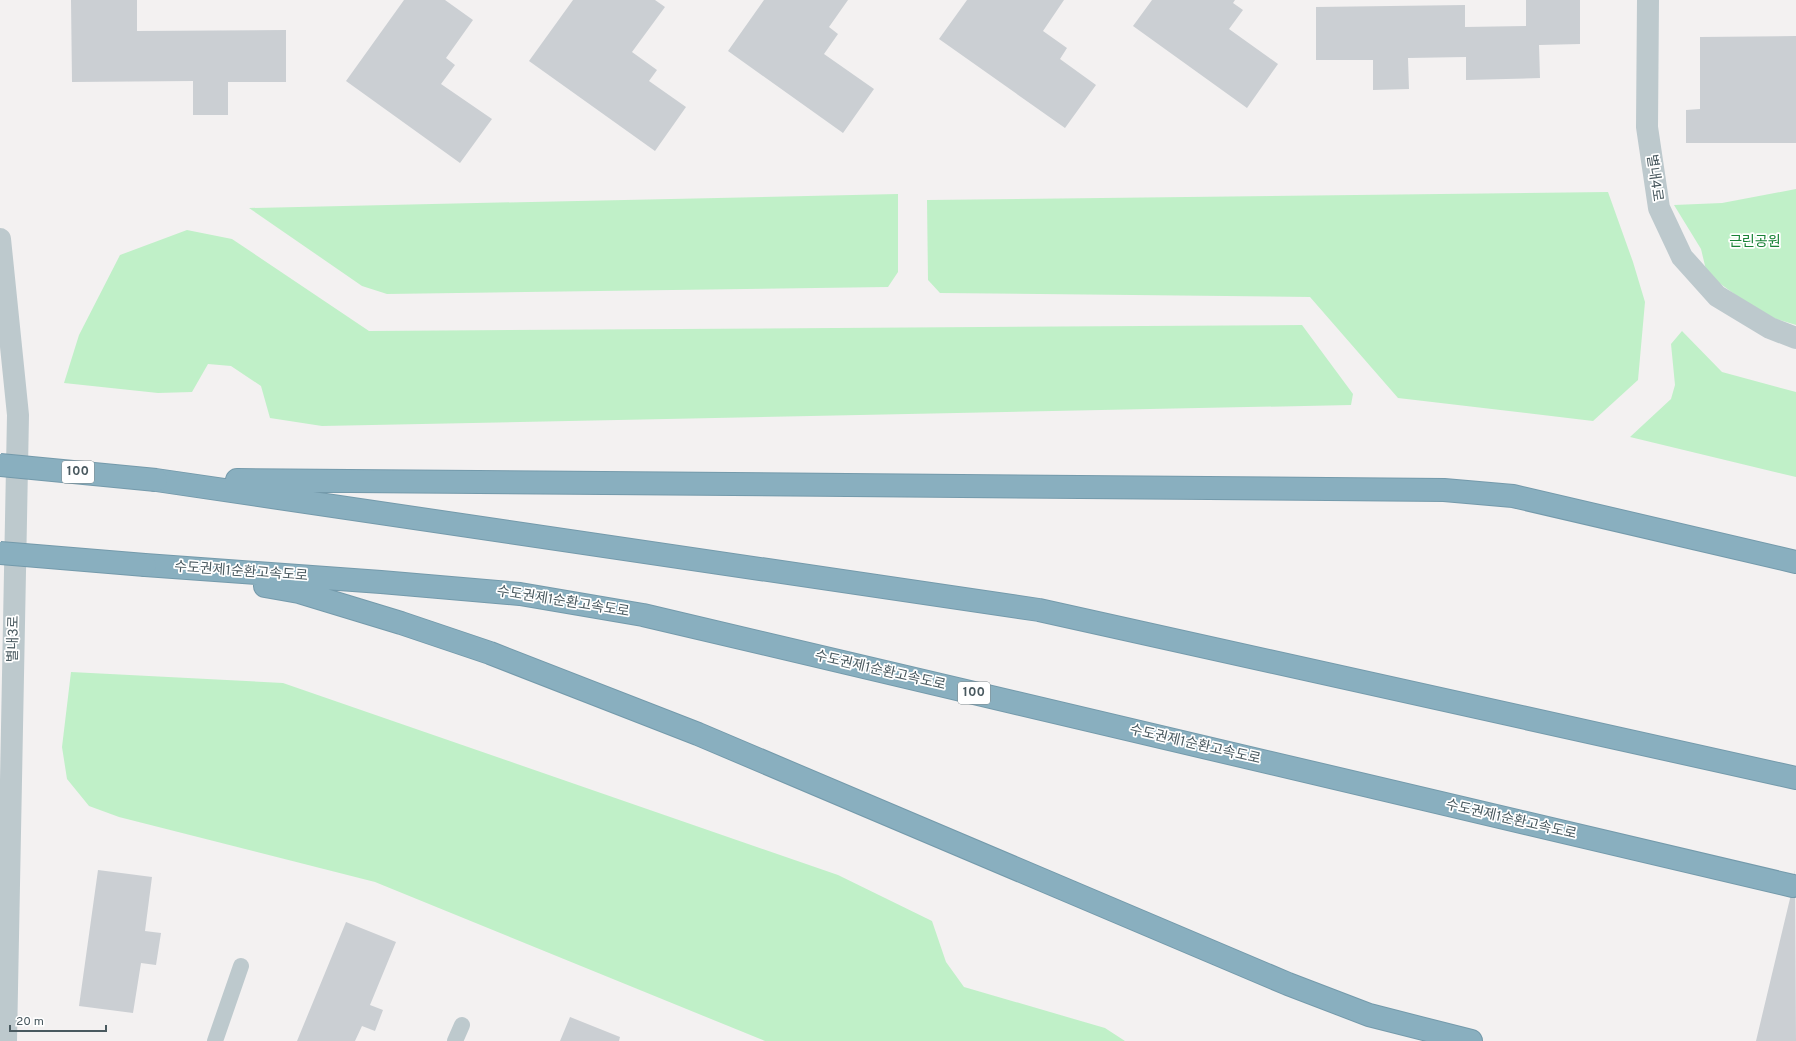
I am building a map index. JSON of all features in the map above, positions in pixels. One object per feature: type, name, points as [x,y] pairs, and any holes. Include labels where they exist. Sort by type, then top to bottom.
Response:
[{"type":"highway","name":"100","points":[[0,465],[156,480],[1039,610],[1796,778]]},
{"type":"highway","points":[[156,480],[1444,490],[1513,496],[1796,562]]},
{"type":"highway","name":"수도권제1순환고속도로","points":[[0,553],[520,594],[643,615],[1793,886]]},
{"type":"highway","points":[[145,565],[299,592],[401,623],[490,653],[705,737],[1288,984],[1369,1015],[1471,1041]]},
{"type":"street","name":"별내4로","points":[[1648,0],[1647,127],[1658,208],[1682,257],[1717,296],[1770,328],[1796,338]]},
{"type":"street","name":"별내3로","points":[[0,239],[18,415],[6,1041]]},
{"type":"lane","points":[[215,1041],[241,966]]},
{"type":"lane","points":[[455,1041],[462,1025]]},
{"type":"green space","name":"근린공원","points":[[1796,189],[1796,325],[1763,315],[1707,274],[1701,249],[1674,205],[1722,203]]},
{"type":"green space","points":[[1608,192],[1633,262],[1645,302],[1638,380],[1593,421],[1398,398],[1310,297],[940,293],[928,280],[927,200]]},
{"type":"green space","points":[[898,194],[898,272],[888,287],[387,294],[362,286],[249,208]]},
{"type":"green space","points":[[187,230],[232,239],[369,331],[1302,325],[1353,394],[1351,405],[322,426],[270,418],[261,386],[231,366],[208,364],[192,392],[158,393],[64,383],[79,335],[120,255]]},
{"type":"green space","points":[[1682,331],[1722,372],[1796,392],[1796,477],[1630,437],[1671,399],[1675,385],[1671,344]]},
{"type":"green space","points":[[71,672],[283,683],[838,875],[932,921],[946,962],[964,987],[1105,1028],[1125,1041],[765,1041],[375,882],[119,817],[89,806],[67,779],[62,747]]},
{"type":"building","points":[[71,0],[137,0],[137,31],[286,30],[286,82],[228,82],[228,115],[193,115],[193,81],[72,82]]},
{"type":"building","points":[[404,0],[445,0],[473,20],[446,58],[455,65],[441,84],[492,119],[460,163],[346,81]]},
{"type":"building","points":[[573,0],[655,0],[665,7],[632,52],[657,70],[649,81],[686,107],[655,151],[529,61]]},
{"type":"building","points":[[764,0],[848,0],[829,27],[838,34],[824,54],[874,89],[843,133],[728,51]]},
{"type":"building","points":[[967,0],[1064,0],[1043,31],[1067,48],[1060,59],[1096,85],[1065,128],[939,39]]},
{"type":"building","points":[[1152,0],[1235,0],[1233,3],[1243,10],[1229,29],[1278,64],[1247,108],[1133,26]]},
{"type":"building","points":[[1526,0],[1580,0],[1580,44],[1539,45],[1540,78],[1466,80],[1466,57],[1408,58],[1409,89],[1373,90],[1373,60],[1316,60],[1316,7],[1465,5],[1465,27],[1526,26]]},
{"type":"building","points":[[1796,36],[1796,143],[1686,143],[1686,110],[1700,109],[1700,37]]},
{"type":"building","points":[[98,870],[152,877],[145,931],[161,933],[156,965],[141,963],[133,1013],[79,1006]]},
{"type":"building","points":[[1795,870],[1796,1041],[1756,1041],[1793,886]]},
{"type":"building","points":[[346,922],[396,942],[370,1005],[383,1010],[375,1031],[362,1026],[355,1041],[297,1041]]},
{"type":"building","points":[[570,1017],[620,1037],[619,1041],[560,1041]]}]
